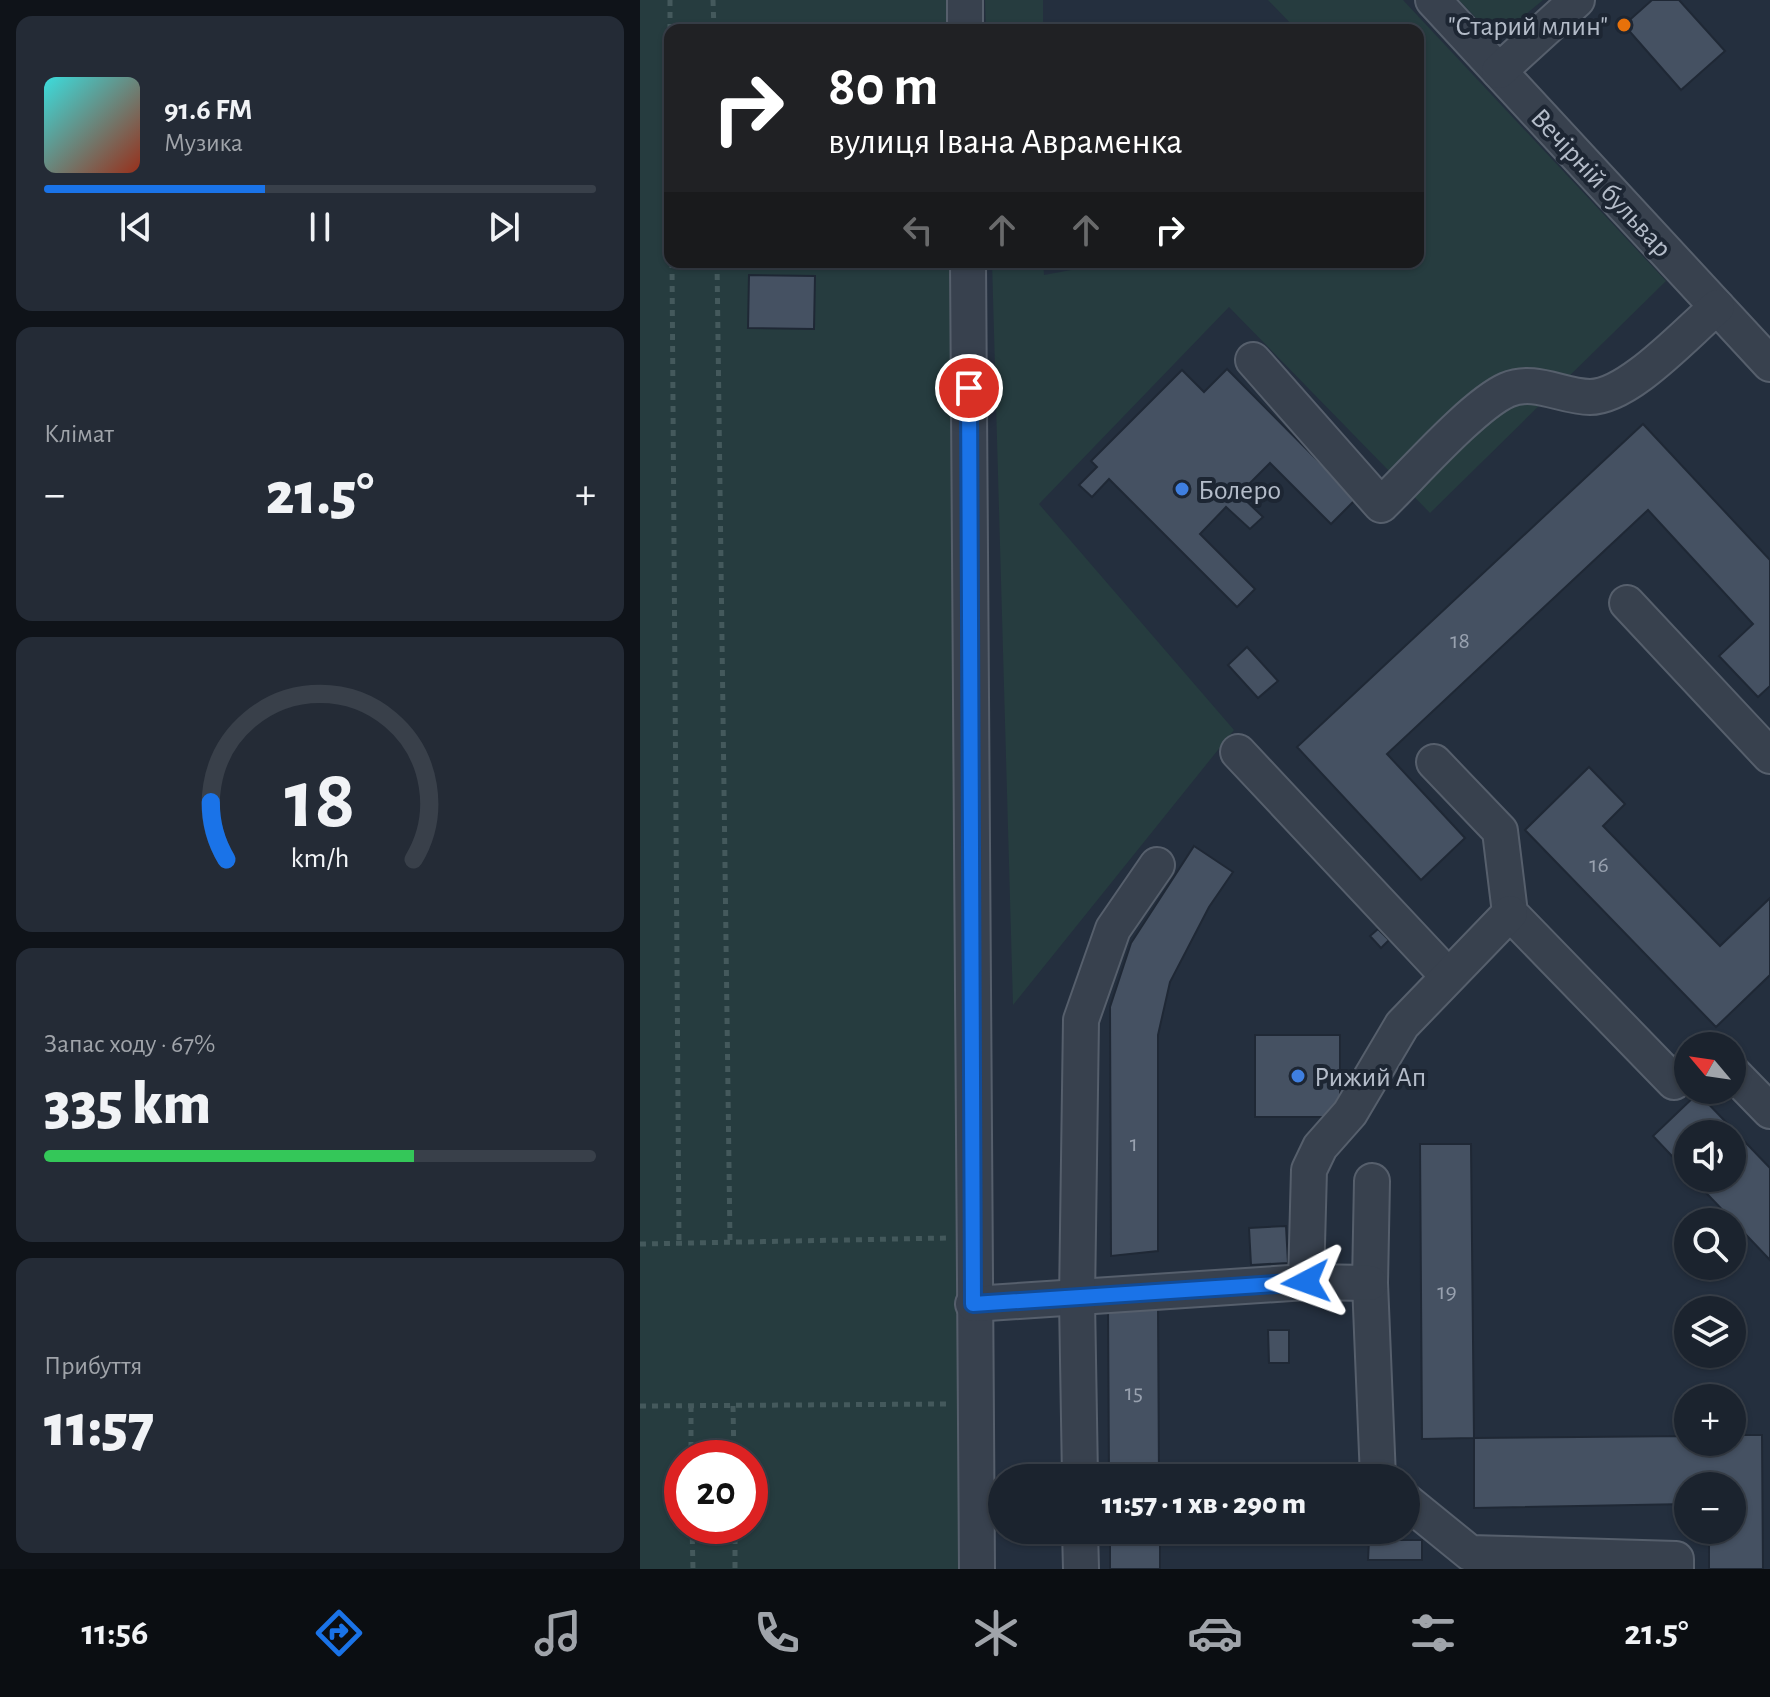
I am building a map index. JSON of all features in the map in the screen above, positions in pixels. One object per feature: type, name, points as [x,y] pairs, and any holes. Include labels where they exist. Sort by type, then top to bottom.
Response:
[{"type":"street","points":[[965,0],[965,24]]},
{"type":"street","name":"Вечірній бульвар","points":[[1433,0],[1769,362]]},
{"type":"street","points":[[1499,71],[1577,0]]},
{"type":"street","points":[[968,268],[977,1569]]},
{"type":"street","points":[[1253,360],[1381,505],[1489,400],[1522,385],[1588,397],[1607,396],[1637,376],[1717,307]]},
{"type":"street","points":[[1627,603],[1770,756]]},
{"type":"street","points":[[1238,752],[1448,976]]},
{"type":"street","points":[[1434,762],[1500,831],[1510,913],[1674,1082]]},
{"type":"street","points":[[1080,1464],[1077,1300],[1081,1020],[1113,929],[1157,865]]},
{"type":"street","points":[[1306,1282],[1309,1170],[1320,1147],[1350,1113],[1402,1025],[1510,913]]},
{"type":"street","points":[[1746,1086],[1770,1111]]},
{"type":"street","points":[[1372,1181],[1370,1283],[1377,1464]]},
{"type":"street","points":[[973,1304],[1077,1300],[1306,1282],[1370,1283]]},
{"type":"street","points":[[1420,1512],[1470,1553],[1676,1559],[1676,1569]]},
{"type":"street","points":[[1080,1544],[1081,1569]]},
{"type":"path","points":[[670,0],[670,24]]},
{"type":"path","points":[[713,0],[714,24]]},
{"type":"path","points":[[672,268],[679,1243]]},
{"type":"path","points":[[717,268],[730,1242]]},
{"type":"path","points":[[640,1244],[973,1237]]},
{"type":"path","points":[[640,1406],[974,1403]]},
{"type":"path","points":[[691,1406],[691,1440]]},
{"type":"path","points":[[733,1406],[734,1440]]},
{"type":"path","points":[[692,1544],[693,1569]]},
{"type":"path","points":[[735,1544],[735,1569]]},
{"type":"green space","points":[[640,0],[949,0],[950,24],[664,24],[664,268],[952,268],[968,1569],[640,1569]]},
{"type":"green space","points":[[985,0],[1043,0],[1043,24],[986,24]]},
{"type":"green space","points":[[1268,0],[1403,0],[1666,281],[1430,513],[1229,307],[1039,504],[1234,730],[1013,1005],[992,268],[1043,268],[1044,275],[1082,268],[1424,268],[1424,24],[1291,24]]},
{"type":"green space","points":[[1459,0],[1543,0],[1496,39]]},
{"type":"building","points":[[1652,0],[1679,0],[1725,51],[1681,90],[1624,25]]},
{"type":"building","points":[[749,275],[815,276],[814,329],[748,328]]},
{"type":"building","name":"Болеро","points":[[1227,369],[1356,499],[1331,524],[1270,463],[1239,494],[1263,517],[1250,529],[1226,507],[1200,534],[1255,589],[1237,607],[1109,479],[1092,497],[1079,485],[1097,467],[1091,461],[1182,370],[1204,392]]},
{"type":"building","points":[[1643,424],[1770,560],[1770,686],[1758,697],[1719,656],[1753,624],[1648,510],[1387,754],[1465,838],[1421,880],[1297,747]]},
{"type":"building","points":[[1247,647],[1278,681],[1258,698],[1228,665]]},
{"type":"building","points":[[1589,767],[1625,804],[1603,826],[1720,946],[1770,898],[1770,975],[1716,1027],[1525,830]]},
{"type":"building","points":[[1194,846],[1233,872],[1209,907],[1170,982],[1158,1035],[1158,1251],[1111,1256],[1110,1007],[1131,943]]},
{"type":"building","points":[[1378,929],[1389,940],[1381,948],[1370,936]]},
{"type":"building","name":"Рижий Ап","points":[[1255,1035],[1340,1035],[1340,1117],[1255,1117]]},
{"type":"building","points":[[1686,1104],[1709,1104],[1724,1120],[1674,1120],[1674,1158],[1653,1136]]},
{"type":"building","points":[[1746,1143],[1770,1168],[1770,1260],[1746,1235],[1746,1208],[1721,1208],[1705,1192],[1746,1192]]},
{"type":"building","points":[[1420,1144],[1471,1144],[1474,1438],[1422,1439]]},
{"type":"building","points":[[1286,1226],[1288,1263],[1251,1265],[1249,1228]]},
{"type":"building","points":[[1158,1305],[1159,1464],[1109,1464],[1108,1306]]},
{"type":"building","points":[[1268,1330],[1289,1330],[1289,1363],[1269,1363]]},
{"type":"building","points":[[1746,1435],[1762,1435],[1763,1569],[1709,1569],[1709,1544],[1746,1544],[1746,1472],[1674,1472],[1674,1504],[1474,1508],[1474,1438],[1674,1436],[1674,1456],[1746,1456]]},
{"type":"building","points":[[1422,1540],[1422,1560],[1368,1560],[1369,1544],[1420,1544]]},
{"type":"building","points":[[1110,1544],[1160,1544],[1160,1569],[1110,1569]]},
{"type":"place","name":"\"Старий млин\"","points":[[1624,25]]},
{"type":"place","name":"Болеро","points":[[1182,489]]},
{"type":"place","name":"Рижий Ап","points":[[1298,1076]]},
{"type":"route","points":[[969,388],[973,1304],[1077,1300],[1306,1282]]}]
